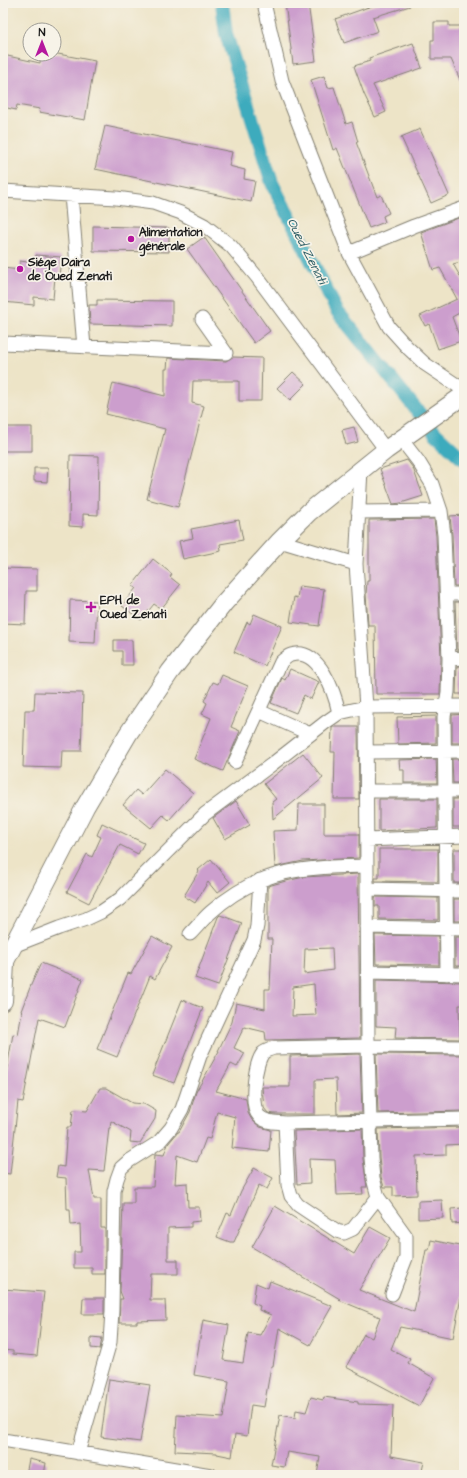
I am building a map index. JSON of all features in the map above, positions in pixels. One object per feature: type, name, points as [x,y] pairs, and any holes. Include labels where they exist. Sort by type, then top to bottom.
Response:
[{"type":"street","points":[[264,3],[282,81],[349,254],[389,327],[407,347],[426,364],[464,390]]},
{"type":"street","points":[[3,191],[116,198],[153,203],[181,213],[204,225],[231,246],[257,277],[386,450]]},
{"type":"street","points":[[71,195],[84,347]]},
{"type":"street","points":[[349,254],[414,226],[464,208]]},
{"type":"street","points":[[3,343],[226,353],[202,320]]},
{"type":"street","points":[[3,1001],[6,955],[85,807],[128,734],[170,672],[224,603],[280,541],[309,512],[386,450],[458,399]]},
{"type":"street","points":[[404,437],[432,484],[441,511],[444,535],[449,658],[448,692],[444,706],[447,974]]},
{"type":"street","points":[[361,469],[356,564],[366,707],[368,1046],[373,1178],[378,1197],[406,1236],[406,1258],[392,1294]]},
{"type":"street","points":[[358,512],[441,511]]},
{"type":"street","points":[[280,541],[356,564]]},
{"type":"street","points":[[447,594],[464,594]]},
{"type":"street","points":[[235,762],[281,662],[290,655],[302,654],[313,660],[321,669],[336,698],[339,713]]},
{"type":"street","points":[[449,658],[464,658]]},
{"type":"street","points":[[6,955],[59,928],[86,919],[101,912],[120,899],[205,814],[339,713],[366,707],[464,706]]},
{"type":"street","points":[[259,711],[310,734]]},
{"type":"street","points":[[367,752],[464,751]]},
{"type":"street","points":[[367,791],[464,791]]},
{"type":"street","points":[[367,840],[464,836]]},
{"type":"street","points":[[190,934],[210,912],[234,894],[260,880],[288,871],[321,867],[367,866]]},
{"type":"street","points":[[78,1453],[110,1342],[114,1191],[117,1179],[121,1168],[129,1160],[160,1142],[171,1128],[182,1109],[200,1056],[254,940],[257,926],[260,880]]},
{"type":"street","points":[[367,889],[464,891]]},
{"type":"street","points":[[368,927],[464,929]]},
{"type":"street","points":[[368,972],[464,974]]},
{"type":"street","points":[[464,1047],[368,1046],[274,1048],[264,1052],[258,1064],[254,1089],[254,1107],[259,1116],[270,1122],[370,1122],[464,1119]]},
{"type":"street","points":[[285,1123],[288,1185],[291,1196],[298,1205],[337,1231],[344,1233],[353,1230],[378,1197]]},
{"type":"street","points":[[3,1440],[211,1475]]},
{"type":"building","points":[[285,3],[308,3],[316,61],[293,64]]},
{"type":"building","points":[[380,3],[409,3],[410,6],[373,17],[378,31],[344,43],[335,19]]},
{"type":"building","points":[[434,22],[449,22],[449,26],[464,26],[464,89],[451,59],[431,59],[431,40],[434,40]]},
{"type":"building","points":[[413,43],[422,68],[373,85],[386,112],[375,117],[364,94],[354,66],[370,61],[369,58]]},
{"type":"building","points":[[3,55],[22,59],[22,62],[62,62],[62,55],[95,61],[85,120],[39,112],[40,109],[17,105],[16,110],[3,107]]},
{"type":"building","points":[[324,76],[328,88],[334,87],[346,124],[352,122],[358,142],[356,142],[377,197],[381,195],[389,213],[383,216],[385,222],[369,228],[337,148],[333,150],[311,80]]},
{"type":"building","points":[[105,126],[232,152],[229,166],[245,170],[244,179],[255,181],[251,202],[95,169]]},
{"type":"building","points":[[420,129],[449,195],[431,203],[401,137]]},
{"type":"building","points":[[464,216],[464,261],[453,264],[464,283],[464,312],[463,311],[452,317],[461,341],[438,349],[429,324],[425,326],[420,316],[457,299],[440,268],[433,270],[421,232]]},
{"type":"building","name":"Alimentation générale","points":[[93,226],[169,228],[169,252],[93,251]]},
{"type":"building","points":[[204,237],[270,331],[254,343],[187,249]]},
{"type":"building","points":[[36,255],[61,257],[59,277],[55,277],[53,299],[34,297],[34,305],[3,302],[3,268],[20,270],[20,261],[35,263]]},
{"type":"building","points":[[97,300],[172,301],[172,326],[90,324],[89,305],[97,305]]},
{"type":"building","points":[[232,357],[262,358],[261,401],[239,401],[239,381],[193,381],[192,403],[204,406],[178,507],[147,499],[165,429],[106,414],[113,383],[165,396],[165,369],[167,369],[168,358],[226,361]]},
{"type":"building","points":[[293,372],[306,384],[290,400],[277,388]]},
{"type":"building","points":[[3,427],[32,427],[32,451],[3,451]]},
{"type":"building","points":[[354,427],[358,442],[346,445],[342,430]]},
{"type":"building","points":[[70,455],[99,456],[98,515],[83,514],[83,527],[69,526]]},
{"type":"building","points":[[407,460],[413,468],[423,496],[393,504],[380,469]]},
{"type":"building","points":[[34,468],[48,468],[47,482],[34,481]]},
{"type":"building","points":[[464,515],[464,586],[454,586],[450,516]]},
{"type":"building","points":[[434,519],[441,659],[440,694],[376,694],[375,625],[368,625],[366,594],[367,581],[369,581],[369,520]]},
{"type":"building","points":[[239,520],[243,540],[220,544],[221,551],[183,559],[179,541],[193,538],[191,529]]},
{"type":"building","points":[[153,559],[172,574],[170,577],[180,585],[161,609],[154,604],[141,620],[122,606],[136,588],[132,586]]},
{"type":"building","points":[[3,568],[37,569],[37,591],[26,591],[25,624],[3,623]]},
{"type":"building","points":[[299,586],[324,589],[319,626],[290,622],[294,597],[297,598]]},
{"type":"building","points":[[70,600],[97,601],[95,643],[69,642]]},
{"type":"building","points":[[455,602],[464,602],[464,650],[457,650]]},
{"type":"building","points":[[254,614],[282,626],[265,666],[234,652],[247,622],[250,624]]},
{"type":"building","points":[[114,640],[132,640],[133,665],[122,665],[122,651],[114,651]]},
{"type":"building","points":[[457,666],[464,666],[464,694],[456,694]]},
{"type":"building","points":[[290,669],[319,682],[311,699],[304,695],[296,713],[271,703],[282,678],[285,680]]},
{"type":"building","points":[[222,675],[248,686],[231,727],[240,731],[223,771],[194,759],[211,718],[202,714],[207,703],[204,701],[213,682],[218,684]]},
{"type":"building","points":[[35,692],[83,693],[81,751],[62,751],[61,768],[23,767],[25,710],[34,710]]},
{"type":"building","points":[[464,714],[464,743],[452,743],[452,715]]},
{"type":"building","points":[[436,716],[436,743],[398,744],[397,717]]},
{"type":"building","points":[[333,727],[358,727],[359,799],[334,799],[335,752],[331,752]]},
{"type":"building","points":[[303,753],[323,778],[273,819],[272,802],[276,799],[264,784]]},
{"type":"building","points":[[436,759],[437,783],[404,783],[404,770],[400,770],[399,760]]},
{"type":"building","points":[[452,759],[464,759],[464,783],[453,783]]},
{"type":"building","points":[[165,769],[193,793],[169,820],[163,815],[151,828],[123,805],[136,790],[142,795]]},
{"type":"building","points":[[379,799],[437,799],[437,828],[379,831]]},
{"type":"building","points":[[453,799],[464,799],[464,827],[453,827]]},
{"type":"building","points":[[236,801],[250,825],[225,839],[213,818]]},
{"type":"building","points":[[299,804],[324,804],[324,834],[359,834],[359,858],[303,861],[275,867],[273,831],[298,830]]},
{"type":"building","points":[[102,823],[144,843],[138,854],[120,845],[89,903],[67,892],[87,854],[92,857],[101,837],[97,835]]},
{"type":"building","points":[[379,849],[438,849],[438,882],[375,881],[375,878],[379,878]]},
{"type":"building","points":[[454,849],[464,849],[464,883],[454,883]]},
{"type":"building","points":[[211,859],[230,882],[217,893],[208,882],[195,903],[184,896],[199,871],[198,870]]},
{"type":"building","points":[[358,874],[360,1038],[266,1040],[265,1032],[244,1027],[234,1048],[245,1053],[237,1067],[231,1064],[216,1091],[246,1099],[248,1113],[252,1120],[260,1127],[271,1130],[269,1152],[232,1148],[235,1117],[217,1112],[210,1139],[206,1138],[197,1162],[177,1155],[175,1184],[187,1183],[188,1207],[199,1207],[200,1221],[191,1222],[191,1227],[168,1228],[168,1260],[178,1260],[178,1274],[151,1274],[150,1300],[165,1300],[166,1320],[119,1323],[120,1299],[123,1299],[120,1291],[123,1203],[134,1203],[134,1187],[153,1187],[155,1154],[164,1155],[168,1144],[179,1132],[190,1112],[196,1092],[219,1051],[232,1022],[236,1003],[265,1009],[265,989],[270,989],[272,939],[268,939],[268,886],[304,877]],"holes":[[[332,948],[333,970],[304,974],[305,949]],[[314,984],[316,1015],[292,1016],[293,987]]]},
{"type":"building","points":[[375,897],[438,898],[438,920],[379,919],[379,906],[375,906]]},
{"type":"building","points":[[454,899],[464,899],[463,921],[454,921]]},
{"type":"building","points":[[220,915],[242,923],[218,986],[195,978]]},
{"type":"building","points":[[375,935],[439,936],[439,965],[376,964]]},
{"type":"building","points":[[152,936],[172,947],[155,979],[150,976],[117,1057],[97,1049],[128,973],[131,974]]},
{"type":"building","points":[[455,937],[464,937],[464,966],[455,966]]},
{"type":"building","points":[[41,963],[83,979],[65,1027],[39,1018],[23,1102],[18,1101],[10,1174],[3,1173],[3,1067],[7,1068],[13,1034],[18,1035],[21,1011]]},
{"type":"building","points":[[376,980],[464,982],[464,1005],[459,1005],[460,1039],[395,1038],[396,1027],[376,1026]]},
{"type":"building","points":[[182,1000],[203,1008],[174,1083],[152,1075]]},
{"type":"building","points":[[360,1054],[362,1113],[337,1114],[336,1079],[315,1080],[315,1114],[275,1114],[268,1113],[264,1108],[262,1087],[290,1087],[290,1056]]},
{"type":"building","points":[[376,1054],[464,1055],[464,1111],[378,1113]]},
{"type":"building","points":[[100,1088],[106,1088],[132,1103],[144,1104],[156,1111],[155,1119],[140,1143],[130,1142],[131,1132],[111,1121],[104,1171],[89,1170],[94,1199],[101,1199],[101,1228],[105,1228],[105,1274],[92,1274],[92,1268],[74,1268],[74,1252],[81,1252],[80,1224],[71,1225],[70,1209],[67,1209],[66,1178],[56,1177],[58,1166],[64,1167],[67,1127],[71,1127],[73,1110],[87,1111]]},
{"type":"building","points":[[464,1127],[464,1144],[446,1145],[446,1155],[416,1156],[417,1195],[393,1196],[393,1187],[384,1187],[381,1177],[378,1129]]},
{"type":"building","points":[[362,1129],[363,1159],[367,1187],[362,1187],[363,1194],[337,1195],[335,1160],[309,1159],[310,1183],[297,1184],[294,1131]]},
{"type":"building","points":[[254,1168],[273,1178],[267,1189],[259,1185],[234,1242],[217,1237],[227,1213],[231,1215],[241,1191]]},
{"type":"building","points":[[442,1200],[443,1218],[418,1219],[418,1201]]},
{"type":"building","points":[[275,1206],[354,1254],[370,1227],[390,1238],[359,1290],[414,1312],[426,1250],[429,1250],[431,1240],[464,1247],[464,1282],[453,1338],[400,1327],[391,1349],[410,1359],[408,1363],[434,1378],[419,1406],[346,1367],[364,1334],[372,1338],[380,1317],[339,1300],[340,1299],[252,1247]]},
{"type":"building","points":[[462,1208],[463,1223],[452,1224],[451,1209]]},
{"type":"building","points":[[270,1281],[332,1306],[310,1345],[279,1328],[264,1407],[251,1405],[247,1436],[235,1434],[232,1457],[217,1453],[175,1451],[177,1415],[223,1418],[229,1381],[194,1375],[203,1320],[229,1325],[223,1360],[243,1363],[248,1333],[260,1335],[271,1315],[259,1310],[260,1306],[253,1303],[256,1283],[268,1288]]},
{"type":"building","points":[[3,1289],[44,1292],[37,1356],[13,1354],[13,1351],[3,1350]]},
{"type":"building","points":[[83,1298],[104,1298],[104,1314],[82,1314]]},
{"type":"building","points":[[91,1337],[102,1338],[100,1349],[91,1348]]},
{"type":"building","points":[[109,1379],[150,1385],[140,1442],[101,1437]]},
{"type":"building","points":[[311,1397],[323,1400],[324,1397],[358,1402],[358,1404],[393,1405],[391,1456],[424,1462],[421,1475],[317,1475],[320,1457],[287,1452],[284,1467],[271,1465],[280,1415],[295,1418],[296,1410],[306,1412]]},
{"type":"building","points":[[29,1459],[46,1463],[44,1475],[26,1475]]},
{"type":"waterway","name":"Oued Zenati","points":[[222,3],[226,34],[272,183],[337,311],[436,434],[464,460]]},
{"type":"place","name":"Alimentation générale","points":[[131,239]]},
{"type":"place","name":"Siége Daira de Oued Zenati","points":[[20,269]]},
{"type":"place","name":"EPH de Oued Zenati","points":[[91,607]]}]
